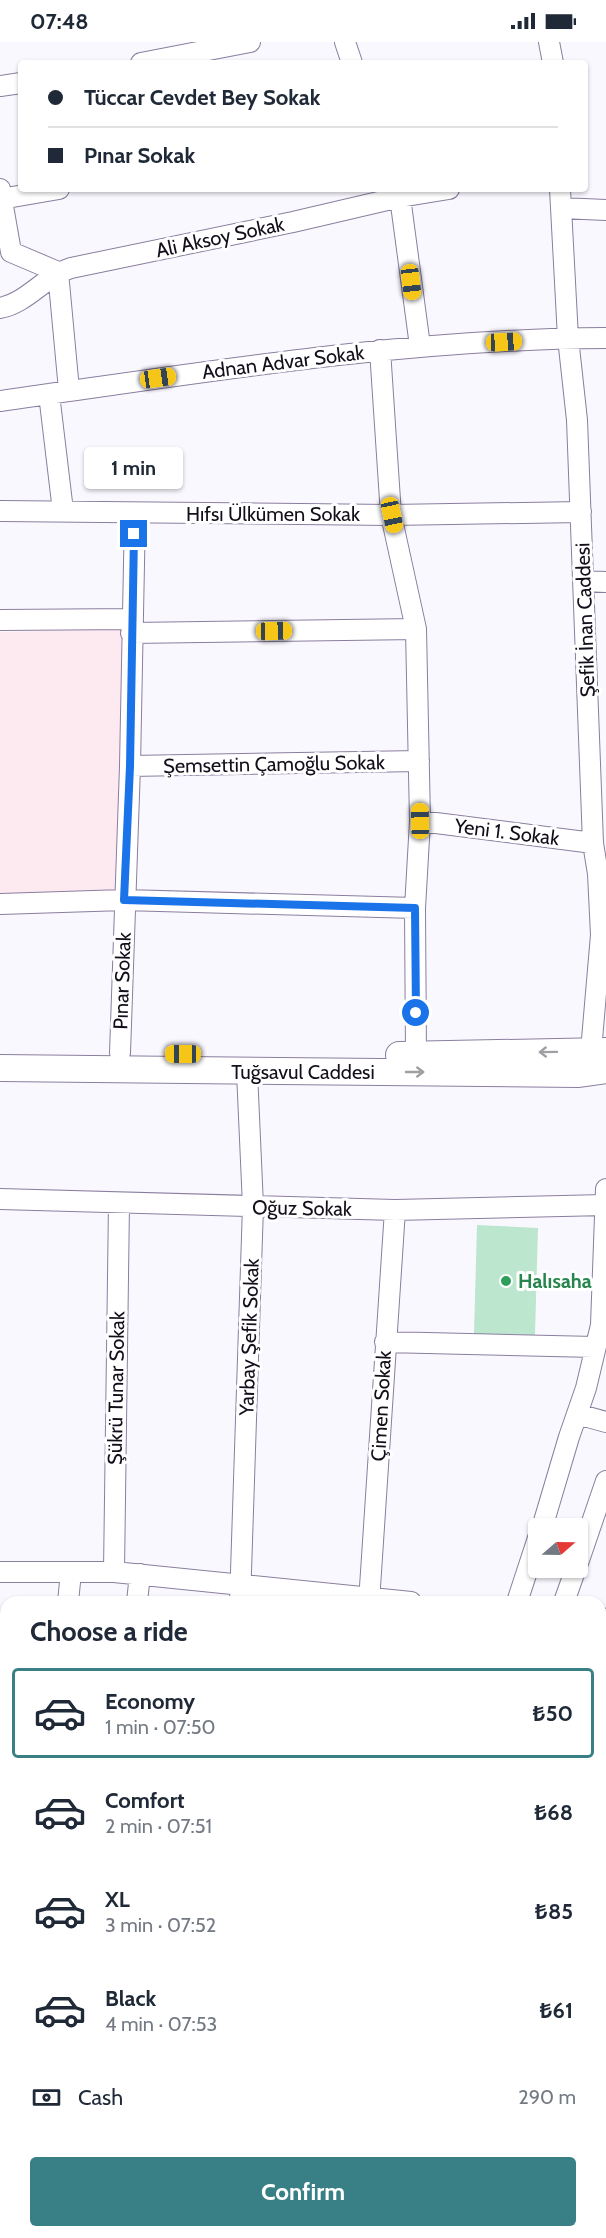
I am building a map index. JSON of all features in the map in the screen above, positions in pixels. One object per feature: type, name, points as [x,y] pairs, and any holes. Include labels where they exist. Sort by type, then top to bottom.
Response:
[{"type":"main road","points":[[0,1051],[601,1057]]},
{"type":"main road","name":"Tuğsavul Caddesi","points":[[0,1068],[579,1074],[601,1057]]},
{"type":"street","points":[[150,60],[188,48],[250,42]]},
{"type":"street","points":[[345,42],[351,60]]},
{"type":"street","points":[[549,42],[552,60]]},
{"type":"street","points":[[0,86],[18,83]]},
{"type":"street","points":[[24,192],[1,194],[11,252],[58,272],[69,390]]},
{"type":"street","points":[[398,193],[420,346]]},
{"type":"street","name":"Ali Aksoy Sokak","points":[[0,308],[11,306],[58,272],[398,193]]},
{"type":"street","points":[[561,198],[606,210]]},
{"type":"street","name":"Şefik İnan Caddesi","points":[[561,198],[568,338],[577,420],[583,581],[597,735],[593,843],[602,874],[601,1057]]},
{"type":"street","name":"Adnan Advar Sokak","points":[[0,401],[380,350],[568,338],[606,338]]},
{"type":"street","points":[[380,350],[392,515],[416,629],[420,821],[415,908],[416,1055]]},
{"type":"street","points":[[49,394],[63,511]]},
{"type":"street","name":"Hıfsı Ülkümen Sokak","points":[[0,511],[392,515],[581,512]]},
{"type":"street","name":"Pınar Sokak","points":[[120,1053],[130,766],[135,513]]},
{"type":"street","points":[[583,581],[606,582]]},
{"type":"street","points":[[0,620],[132,626],[416,629]]},
{"type":"street","name":"Şemsettin Çamoğlu Sokak","points":[[130,766],[419,761]]},
{"type":"street","name":"Yeni 1. Sokak","points":[[420,821],[593,843]]},
{"type":"street","points":[[0,904],[124,900],[415,908]]},
{"type":"street","points":[[601,935],[606,981]]},
{"type":"street","name":"Yarbay Şefik Sokak","points":[[241,1594],[253,1206],[248,1072]]},
{"type":"street","points":[[545,1518],[601,1325],[605,1197]]},
{"type":"street","name":"Oğuz Sokak","points":[[0,1198],[395,1210],[605,1197]]},
{"type":"street","name":"Şükrü Tunar Sokak","points":[[114,1572],[118,1203]]},
{"type":"street","name":"Çimen Sokak","points":[[369,1596],[395,1210]]},
{"type":"street","points":[[385,1342],[595,1347]]},
{"type":"street","points":[[577,1414],[606,1422]]},
{"type":"street","points":[[588,1534],[606,1481]]},
{"type":"street","points":[[519,1596],[528,1568]]},
{"type":"street","points":[[0,1572],[140,1574],[241,1594],[284,1596]]},
{"type":"street","points":[[69,1596],[71,1572]]},
{"type":"street","points":[[138,1596],[140,1574]]},
{"type":"street","points":[[566,1596],[572,1578]]},
{"type":"shaded area","points":[[125,629],[122,891],[0,894],[0,632]]},
{"type":"green space","name":"Halısaha","points":[[477,1225],[538,1228],[535,1335],[474,1334]]},
{"type":"place","name":"Halısaha","points":[[506,1281]]},
{"type":"route","points":[[134,534],[130,766],[124,900],[415,908],[416,1013]]}]
